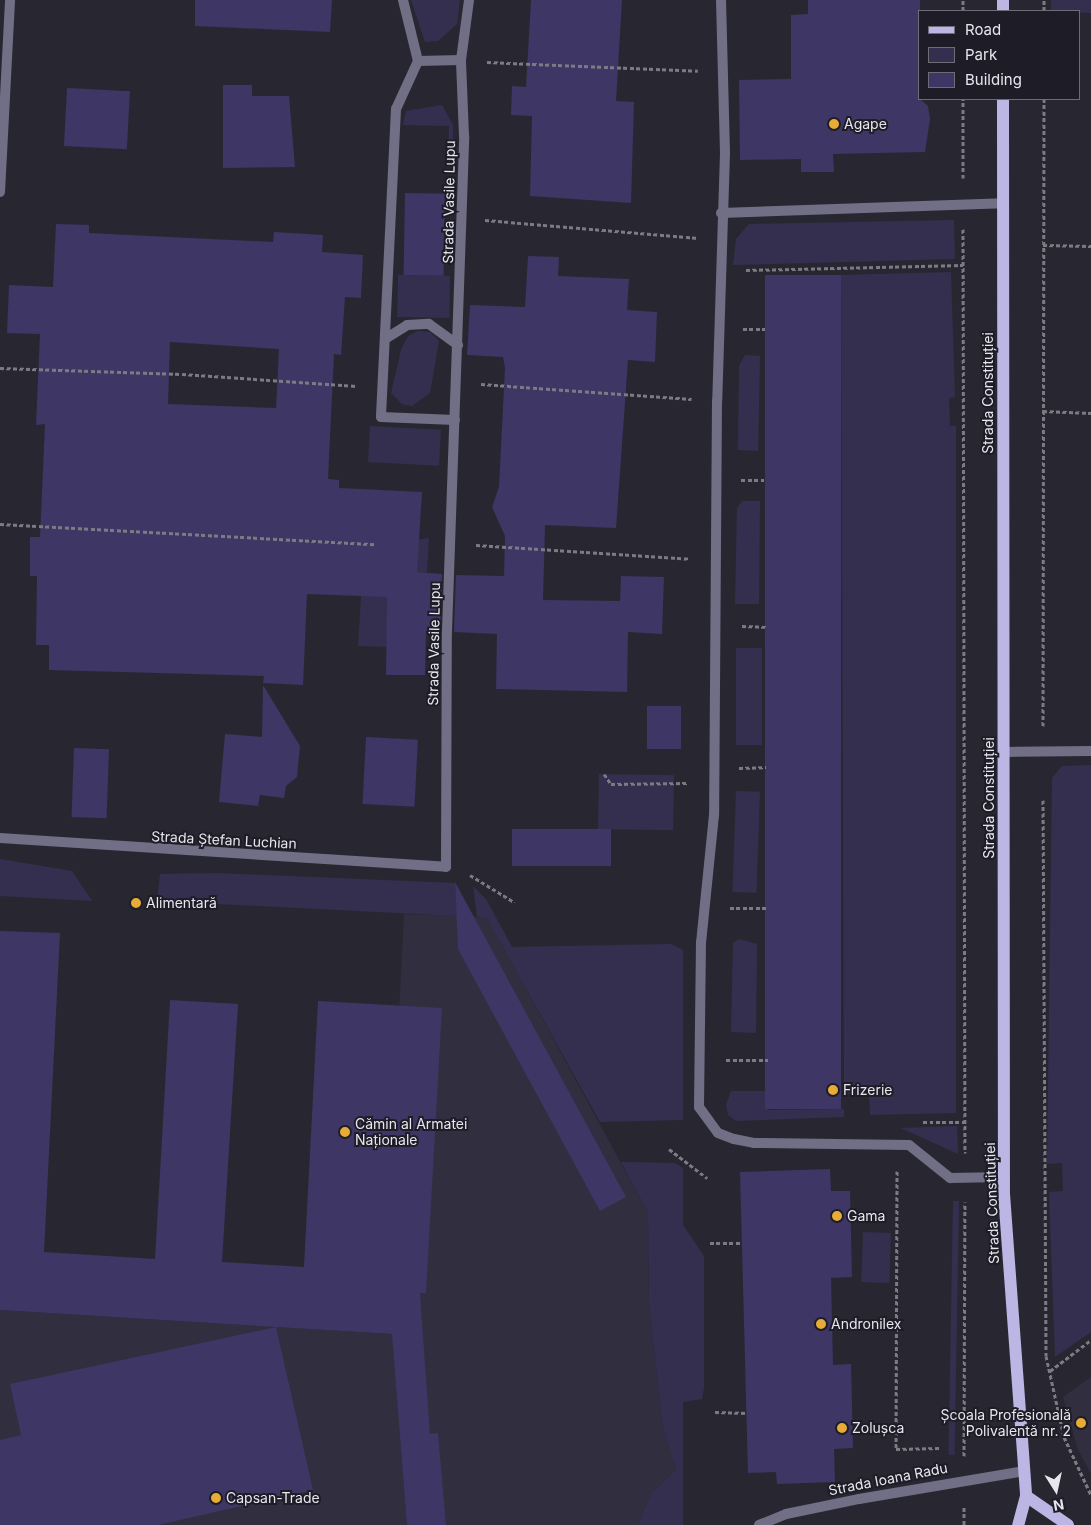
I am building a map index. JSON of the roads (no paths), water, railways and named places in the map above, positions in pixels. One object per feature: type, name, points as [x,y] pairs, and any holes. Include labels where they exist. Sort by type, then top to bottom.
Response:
[{"type":"main road","name":"Strada Constituției","points":[[1003,100],[1004,1177],[1026,1496],[1018,1525]]},
{"type":"main road","points":[[1026,1496],[1068,1525]]},
{"type":"street","points":[[0,192],[2,106],[10,0]]},
{"type":"street","points":[[403,0],[418,62],[396,110],[381,417],[455,420]]},
{"type":"street","name":"Strada Vasile Lupu","points":[[446,867],[450,543],[462,218],[461,60],[469,0]]},
{"type":"street","points":[[721,0],[724,72],[717,401],[714,783],[701,942],[699,1107],[718,1133],[754,1143],[909,1145],[950,1178],[1004,1177]]},
{"type":"street","points":[[418,62],[461,60]]},
{"type":"street","points":[[721,213],[1003,203]]},
{"type":"street","points":[[385,339],[408,325],[429,324],[458,345]]},
{"type":"street","points":[[1004,752],[1091,751]]},
{"type":"street","name":"Strada Ștefan Luchian","points":[[0,838],[446,867]]},
{"type":"street","name":"Strada Ioana Radu","points":[[759,1525],[786,1514],[964,1478],[1024,1471]]},
{"type":"place","name":"Agape","points":[[834,124]]},
{"type":"place","name":"Alimentară","points":[[136,903]]},
{"type":"place","name":"Frizerie","points":[[833,1090]]},
{"type":"place","name":"Cămin al Armatei Naționale","points":[[345,1132]]},
{"type":"place","name":"Gama","points":[[837,1216]]},
{"type":"place","name":"Andronilex","points":[[821,1324]]},
{"type":"place","name":"Școala Profesională Polivalentă nr. 2","points":[[1081,1423]]},
{"type":"place","name":"Zolușca","points":[[842,1428]]},
{"type":"place","name":"Capsan-Trade","points":[[216,1498]]}]
